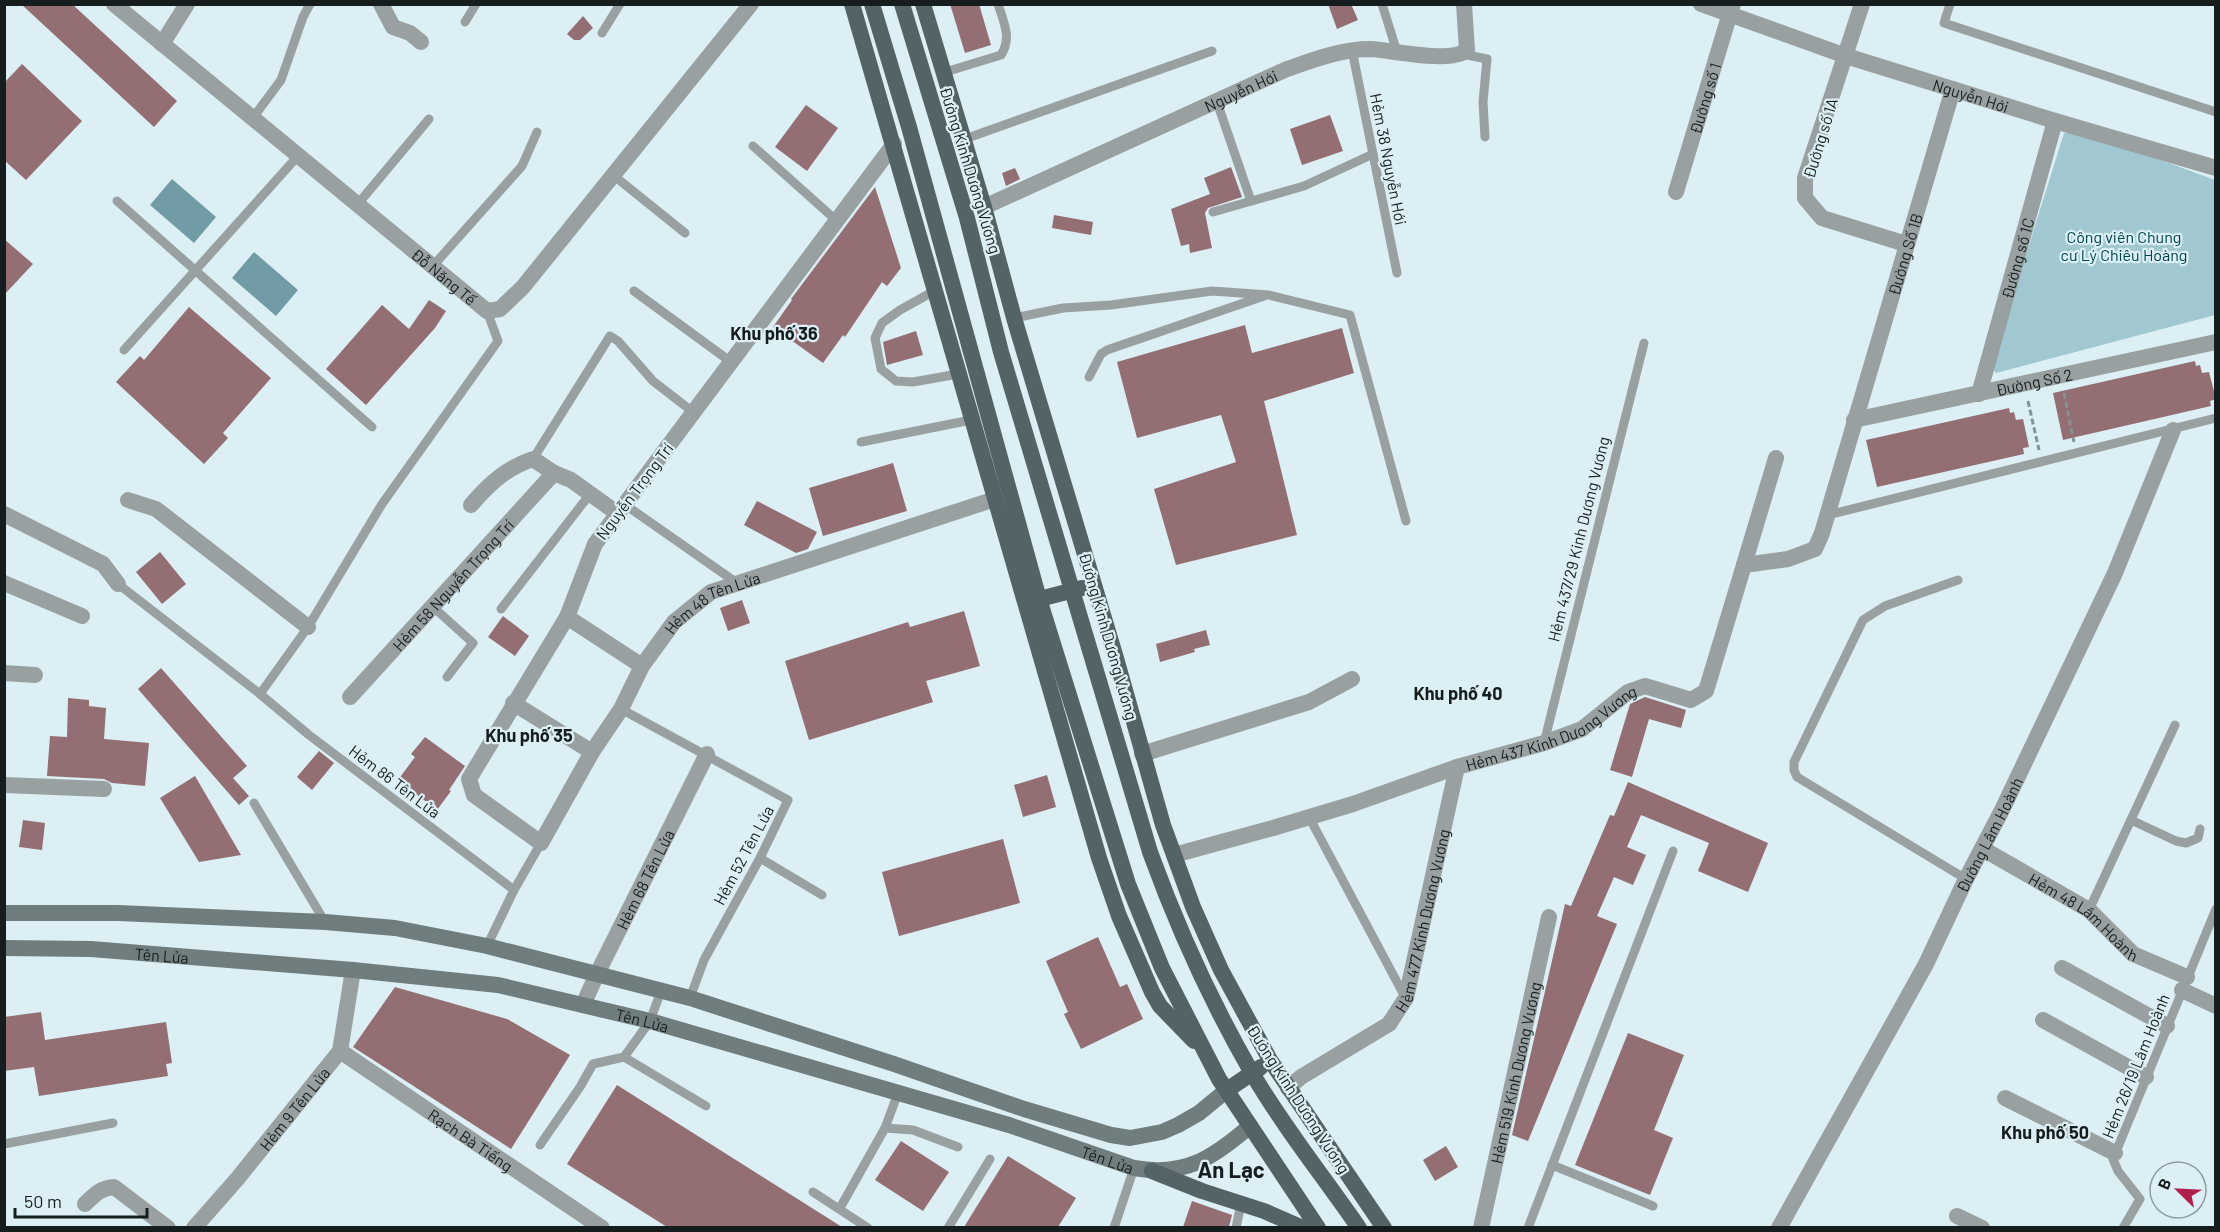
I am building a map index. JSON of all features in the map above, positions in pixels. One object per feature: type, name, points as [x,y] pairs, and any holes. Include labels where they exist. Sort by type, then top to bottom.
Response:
[{"type":"main road","points":[[852,4],[936,290],[971,420],[1003,497]]},
{"type":"main road","points":[[872,4],[909,127],[1003,497],[1032,601],[1128,884],[1162,968],[1227,1090],[1318,1227]]},
{"type":"main road","name":"Đường Kinh Dương Vương","points":[[902,4],[967,218],[1001,352],[1161,884],[1187,949],[1252,1073],[1359,1227]]},
{"type":"main road","name":"Đường Kinh Dương Vương","points":[[923,4],[1142,754],[1193,907],[1221,970],[1270,1060],[1384,1227]]},
{"type":"main road","points":[[924,79],[942,73]]},
{"type":"main road","points":[[894,144],[909,127]]},
{"type":"main road","points":[[1032,601],[1094,584]]},
{"type":"main road","name":"Tên Lửa","points":[[4,913],[118,914],[325,922],[395,928],[487,946],[690,998],[894,1064],[1024,1110],[1111,1135],[1130,1138],[1162,1132],[1199,1113],[1227,1090]]},
{"type":"main road","name":"Tên Lửa","points":[[4,948],[91,949],[353,970],[498,985],[650,1021],[1010,1125],[1134,1168],[1152,1171],[1168,1171],[1192,1166],[1223,1149],[1250,1126]]},
{"type":"main road","points":[[1227,1090],[1270,1060]]},
{"type":"main road","points":[[1250,1126],[1288,1088]]},
{"type":"main road","points":[[1152,1171],[1303,1227]]},
{"type":"street","name":"Đỗ Năng Tế","points":[[114,4],[487,311],[500,309],[523,287],[751,4]]},
{"type":"street","points":[[162,44],[187,4]]},
{"type":"street","points":[[381,4],[393,27],[410,33],[421,42]]},
{"type":"street","points":[[1462,54],[1467,50],[1464,4]]},
{"type":"street","name":"Nguyễn Hới","points":[[1701,4],[1731,9],[1846,56],[2216,168]]},
{"type":"street","name":"Đường số 1A","points":[[1862,4],[1805,178],[1806,198],[1822,218],[1906,244]]},
{"type":"street","name":"Đường số 1","points":[[1676,192],[1731,9]]},
{"type":"street","name":"Nguyễn Hới","points":[[984,207],[1287,69],[1316,58],[1352,50],[1369,49],[1450,56],[1462,54]]},
{"type":"street","name":"Đường Số 1B","points":[[1854,420],[1953,89]]},
{"type":"street","name":"Đường số 1C","points":[[1980,394],[2055,121]]},
{"type":"street","name":"Nguyễn Trọng Trí","points":[[541,843],[474,795],[469,779],[567,617],[595,544],[894,144]]},
{"type":"street","name":"Đường Số 2","points":[[1854,420],[2216,342]]},
{"type":"street","points":[[1776,458],[1744,565],[1788,559],[1815,549],[1828,515],[1854,420]]},
{"type":"street","name":"Đường Lâm Hoành","points":[[1779,1227],[1926,964],[1966,879],[1983,849],[2115,573],[2173,430]]},
{"type":"street","points":[[471,505],[492,482],[517,464],[533,459],[554,473],[572,480],[590,494],[621,509]]},
{"type":"street","name":"Hẻm 58 Nguyễn Trọng Trí","points":[[350,697],[554,473]]},
{"type":"street","name":"Hẻm 48 Tên Lửa","points":[[541,843],[592,752],[621,709],[642,666],[674,622],[711,592],[1003,497]]},
{"type":"street","points":[[128,500],[156,509],[308,627]]},
{"type":"street","points":[[4,514],[103,564],[118,584]]},
{"type":"street","name":"Hẻm 437 Kinh Dương Vương","points":[[1174,855],[1353,804],[1457,767],[1544,743],[1582,729],[1628,692],[1645,686],[1691,700],[1706,691],[1744,565]]},
{"type":"street","points":[[4,583],[82,616]]},
{"type":"street","points":[[567,617],[642,666]]},
{"type":"street","points":[[4,673],[35,675]]},
{"type":"street","points":[[1142,754],[1309,702],[1352,680]]},
{"type":"street","points":[[513,704],[592,752]]},
{"type":"street","name":"Hẻm 68 Tên Lửa","points":[[584,1005],[597,974],[707,754]]},
{"type":"street","name":"Hẻm 477 Kinh Dương Vương","points":[[1288,1088],[1301,1077],[1389,1024],[1406,998],[1457,767]]},
{"type":"street","points":[[4,785],[104,789]]},
{"type":"street","name":"Hẻm 48 Lâm Hoành","points":[[1983,849],[2089,910],[2133,954],[2185,983],[2216,1006]]},
{"type":"street","name":"Hẻm 519 Kinh Dương Vương","points":[[1481,1227],[1549,917]]},
{"type":"street","points":[[2062,968],[2167,1026]]},
{"type":"street","name":"Hẻm 9 Tên Lửa","points":[[194,1227],[238,1178],[340,1051],[353,970]]},
{"type":"street","points":[[2043,1020],[2146,1077]]},
{"type":"street","name":"Rạch Bà Tiếng","points":[[340,1051],[602,1227]]},
{"type":"street","points":[[2005,1098],[2115,1153]]},
{"type":"street","points":[[85,1204],[98,1191],[106,1187],[114,1187],[168,1227]]},
{"type":"street","points":[[1957,1216],[1982,1227]]},
{"type":"lane","points":[[252,118],[282,80],[303,17],[310,4]]},
{"type":"lane","points":[[465,22],[476,4]]},
{"type":"lane","points":[[602,33],[620,4]]},
{"type":"lane","points":[[942,73],[1001,56],[1007,46],[1007,32],[998,4]]},
{"type":"lane","points":[[1382,4],[1397,52]]},
{"type":"lane","points":[[1950,4],[1944,23],[2216,112]]},
{"type":"lane","name":"Hẻm 38 Nguyễn Hới","points":[[1352,50],[1397,273]]},
{"type":"lane","points":[[962,140],[1212,51]]},
{"type":"lane","points":[[1462,54],[1487,59],[1483,102],[1485,137]]},
{"type":"lane","points":[[1217,102],[1251,201]]},
{"type":"lane","points":[[357,205],[429,119]]},
{"type":"lane","points":[[432,267],[522,166],[537,132]]},
{"type":"lane","points":[[753,146],[837,221]]},
{"type":"lane","points":[[1213,212],[1304,186],[1373,154]]},
{"type":"lane","points":[[124,350],[297,156]]},
{"type":"lane","points":[[613,175],[685,233]]},
{"type":"lane","points":[[117,201],[372,427]]},
{"type":"lane","points":[[936,290],[882,323],[875,338],[881,369],[896,381],[913,382],[958,374]]},
{"type":"lane","points":[[634,291],[731,362]]},
{"type":"lane","points":[[1014,318],[1063,308],[1110,305],[1212,291],[1269,294],[1350,315],[1406,521]]},
{"type":"lane","points":[[1089,377],[1101,354],[1107,350],[1269,294]]},
{"type":"lane","points":[[260,694],[308,627],[382,504],[498,341],[487,311]]},
{"type":"lane","points":[[533,459],[610,336],[618,341],[653,381],[693,412]]},
{"type":"lane","name":"Hẻm 437/29 Kinh Dương Vương","points":[[1544,743],[1644,343]]},
{"type":"lane","points":[[1828,515],[2216,418]]},
{"type":"lane","points":[[861,442],[971,420]]},
{"type":"lane","points":[[501,609],[590,494]]},
{"type":"lane","points":[[621,509],[737,583]]},
{"type":"lane","points":[[1958,580],[1885,606],[1863,620],[1794,762],[1794,770],[1797,777],[1966,879]]},
{"type":"lane","name":"Hẻm 86 Tên Lửa","points":[[118,584],[309,735],[514,890]]},
{"type":"lane","points":[[432,606],[473,643],[447,677]]},
{"type":"lane","name":"Hẻm 52 Tên Lửa","points":[[621,709],[788,800],[760,858],[704,960],[690,998]]},
{"type":"lane","points":[[2089,910],[2175,724]]},
{"type":"lane","points":[[254,803],[325,922]]},
{"type":"lane","points":[[1309,817],[1406,998]]},
{"type":"lane","points":[[2131,820],[2176,841],[2186,843],[2198,838],[2200,829]]},
{"type":"lane","points":[[487,946],[514,890],[541,843]]},
{"type":"lane","points":[[1528,1227],[1673,851]]},
{"type":"lane","points":[[760,858],[822,895]]},
{"type":"lane","name":"Hẻm 26/19 Lâm Hoành","points":[[2123,1227],[2140,1198],[2118,1171],[2113,1159],[2216,909]]},
{"type":"lane","points":[[540,1145],[593,1064],[624,1057],[650,1021],[661,991]]},
{"type":"lane","points":[[624,1057],[706,1106]]},
{"type":"lane","points":[[840,1208],[885,1128],[898,1093]]},
{"type":"lane","points":[[4,1144],[113,1123]]},
{"type":"lane","points":[[885,1128],[913,1130],[958,1147]]},
{"type":"lane","points":[[948,1227],[990,1159]]},
{"type":"lane","points":[[1552,1165],[1653,1206]]},
{"type":"lane","points":[[1114,1227],[1134,1168]]},
{"type":"lane","points":[[813,1192],[868,1227]]},
{"type":"lane","points":[[1236,1227],[1242,1203]]},
{"type":"path","points":[[2060,376],[2077,454]]},
{"type":"path","points":[[2024,384],[2042,462]]},
{"type":"green space","name":"Công viên Chung cư Lý Chiêu Hoàng","points":[[2076,129],[2215,180],[2215,315],[1996,373],[1991,367],[2064,133]]},
{"type":"shaded area","points":[[172,179],[216,217],[194,243],[150,205]]},
{"type":"shaded area","points":[[254,252],[298,290],[276,316],[232,278]]},
{"type":"building","points":[[21,4],[72,4],[177,101],[154,127]]},
{"type":"building","points":[[950,4],[979,4],[991,45],[965,53]]},
{"type":"building","points":[[1328,4],[1351,4],[1358,20],[1337,29]]},
{"type":"building","points":[[583,16],[593,28],[580,40],[574,40],[567,34]]},
{"type":"building","points":[[22,64],[82,121],[26,180],[4,160],[4,83]]},
{"type":"building","points":[[806,105],[838,128],[807,171],[775,147]]},
{"type":"building","points":[[1330,115],[1343,151],[1302,165],[1290,129]]},
{"type":"building","points":[[1231,167],[1242,197],[1208,208],[1205,213],[1212,248],[1190,253],[1189,244],[1181,246],[1171,209],[1210,194],[1204,178]]},
{"type":"building","points":[[1015,168],[1020,179],[1006,186],[1002,173]]},
{"type":"building","points":[[875,187],[901,268],[887,286],[882,282],[845,337],[843,335],[823,363],[773,327],[791,299]]},
{"type":"building","points":[[1054,215],[1093,222],[1091,235],[1052,228]]},
{"type":"building","points":[[4,239],[33,264],[4,295]]},
{"type":"building","points":[[429,300],[446,311],[435,328],[366,405],[326,369],[382,305],[409,329]]},
{"type":"building","points":[[189,307],[271,378],[223,433],[228,438],[204,464],[116,382],[140,356],[144,360]]},
{"type":"building","points":[[1245,325],[1252,353],[1342,328],[1354,373],[1264,401],[1297,535],[1176,565],[1154,489],[1236,462],[1221,415],[1137,438],[1117,362]]},
{"type":"building","points":[[916,331],[923,355],[887,365],[883,342]]},
{"type":"building","points":[[2195,361],[2196,366],[2200,365],[2202,373],[2209,372],[2216,399],[2210,401],[2211,406],[2063,440],[2053,393]]},
{"type":"building","points":[[2009,408],[2010,413],[2014,412],[2016,420],[2023,419],[2029,447],[2023,448],[2024,454],[1877,487],[1866,440]]},
{"type":"building","points":[[893,463],[907,511],[823,536],[809,488]]},
{"type":"building","points":[[757,501],[817,532],[808,549],[796,553],[744,525]]},
{"type":"building","points":[[160,552],[186,584],[162,604],[136,572]]},
{"type":"building","points":[[742,600],[750,623],[728,631],[720,608]]},
{"type":"building","points":[[964,611],[980,666],[926,681],[933,702],[809,740],[785,661],[908,622],[910,627]]},
{"type":"building","points":[[503,616],[529,636],[515,656],[488,637]]},
{"type":"building","points":[[1206,630],[1210,645],[1160,662],[1156,644]]},
{"type":"building","points":[[161,668],[247,766],[233,778],[249,796],[239,805],[138,689]]},
{"type":"building","points":[[1645,697],[1686,710],[1681,728],[1649,719],[1632,777],[1610,770],[1630,704]]},
{"type":"building","points":[[68,698],[89,700],[89,706],[106,708],[104,739],[149,743],[145,786],[112,783],[104,779],[47,776],[50,736],[67,737]]},
{"type":"building","points":[[425,737],[465,766],[437,810],[398,780],[415,757],[411,754]]},
{"type":"building","points":[[319,751],[334,763],[312,790],[297,777]]},
{"type":"building","points":[[1047,775],[1056,807],[1023,817],[1014,785]]},
{"type":"building","points":[[195,776],[241,855],[199,862],[160,798]]},
{"type":"building","points":[[1628,782],[1768,843],[1748,892],[1698,871],[1709,843],[1641,815],[1627,847],[1646,855],[1633,885],[1614,877],[1597,916],[1617,924],[1528,1141],[1512,1135],[1565,904],[1571,906],[1610,815],[1614,816]]},
{"type":"building","points":[[23,820],[45,823],[42,850],[19,847]]},
{"type":"building","points":[[1003,839],[1020,903],[899,936],[882,872]]},
{"type":"building","points":[[1098,937],[1120,987],[1127,984],[1143,1019],[1081,1049],[1064,1014],[1068,1012],[1046,961]]},
{"type":"building","points":[[395,987],[507,1019],[570,1055],[511,1149],[353,1047]]},
{"type":"building","points":[[41,1012],[45,1040],[166,1022],[172,1063],[166,1064],[168,1076],[39,1096],[34,1067],[4,1071],[4,1017]]},
{"type":"building","points":[[1628,1033],[1684,1055],[1654,1130],[1673,1138],[1650,1195],[1575,1165]]},
{"type":"building","points":[[617,1085],[842,1227],[667,1227],[567,1164]]},
{"type":"building","points":[[901,1141],[949,1172],[923,1211],[875,1180]]},
{"type":"building","points":[[1446,1146],[1458,1167],[1435,1181],[1423,1160]]},
{"type":"building","points":[[1008,1156],[1076,1198],[1058,1227],[964,1227]]},
{"type":"building","points":[[1192,1201],[1232,1215],[1229,1227],[1183,1227]]},
{"type":"district","name":"Khu phố 36","points":[[774,333]]},
{"type":"district","name":"Khu phố 40","points":[[1458,693]]},
{"type":"district","name":"Khu phố 35","points":[[529,735]]},
{"type":"district","name":"Khu phố 50","points":[[2045,1132]]},
{"type":"district","name":"An Lạc","points":[[1231,1169]]}]
